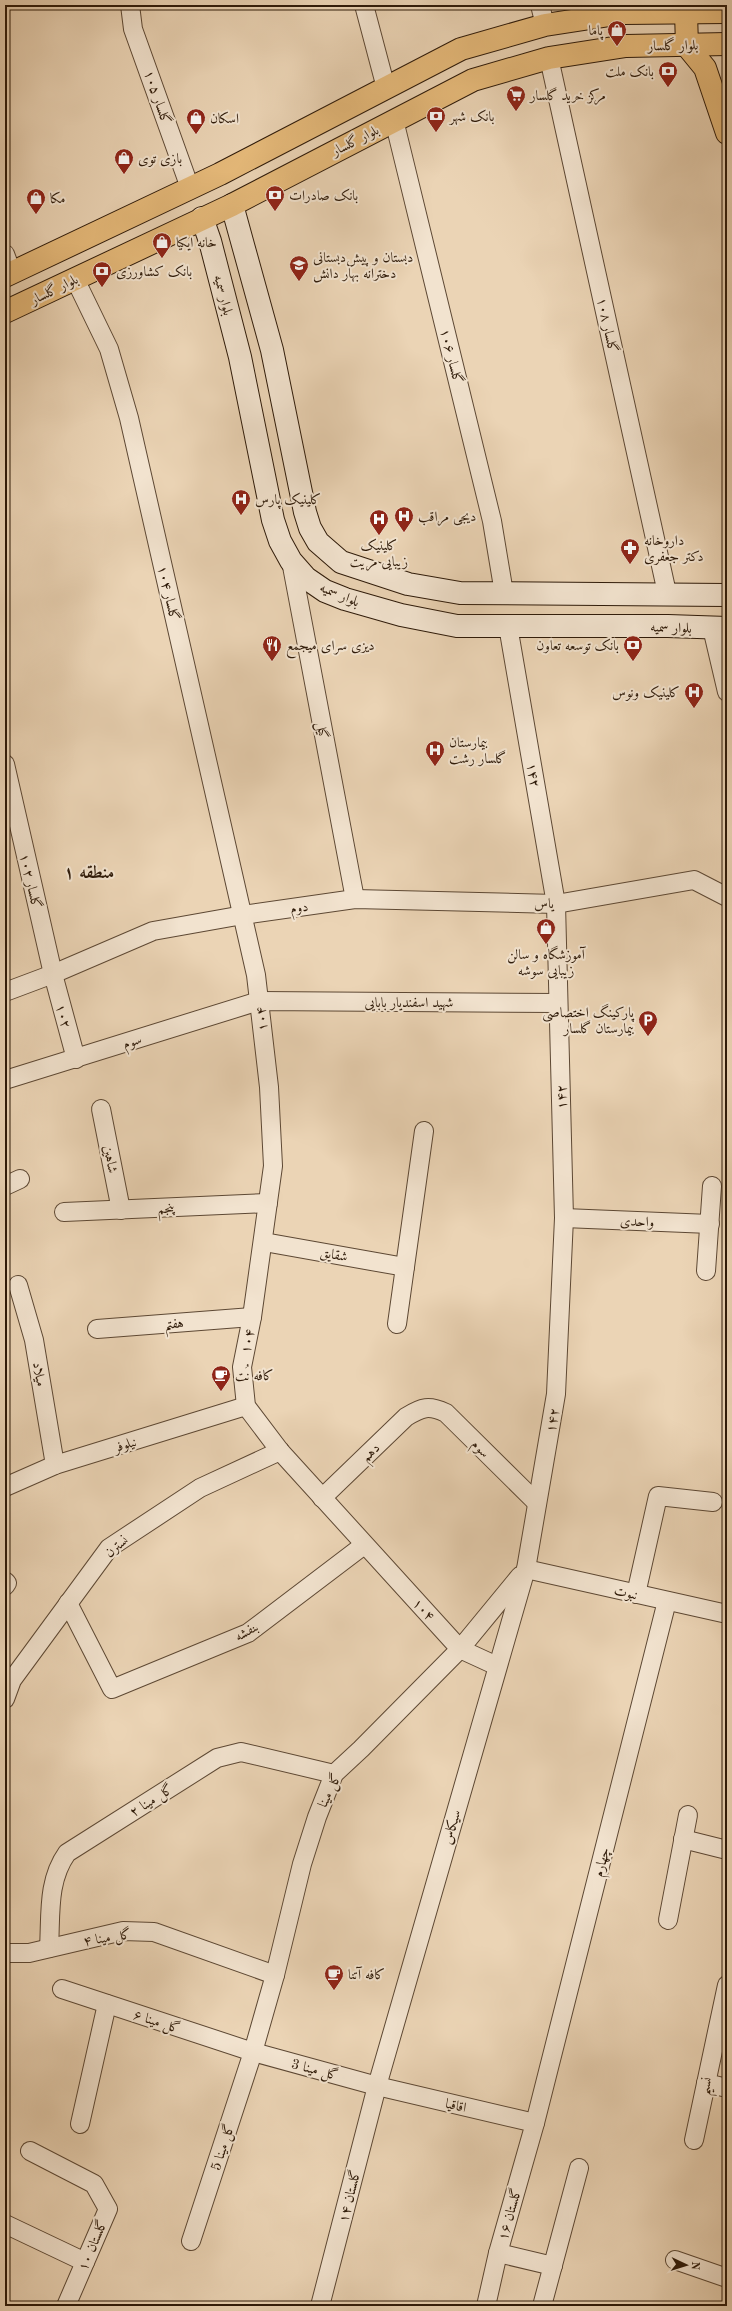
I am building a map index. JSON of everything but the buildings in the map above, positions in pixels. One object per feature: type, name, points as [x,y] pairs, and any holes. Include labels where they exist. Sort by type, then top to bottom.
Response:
[{"type":"main road","points":[[7,268],[220,174],[461,50],[543,15],[623,13],[684,8],[723,15]]},
{"type":"main road","points":[[684,8],[687,46],[705,68],[727,132]]},
{"type":"main road","name":"بلوار گلسار","points":[[5,312],[232,205],[473,80],[549,58],[626,46],[687,46],[727,44]]},
{"type":"main road","points":[[220,174],[232,205],[272,350],[305,512],[310,528],[318,542],[341,562],[408,584],[460,593],[727,594]]},
{"type":"main road","points":[[190,188],[202,218]]},
{"type":"main road","name":"بلوار سمیه","points":[[202,218],[210,241],[240,356],[273,520],[280,541],[291,561],[306,578],[325,591],[352,601],[401,615],[456,626],[668,626],[719,628]]},
{"type":"main road","points":[[504,593],[508,626]]},
{"type":"main road","points":[[667,593],[668,626]]},
{"type":"street","name":"گلسار ۱۰۵","points":[[130,5],[134,29],[190,188]]},
{"type":"street","points":[[364,5],[386,88]]},
{"type":"street","name":"گلسار ۱۰۸","points":[[549,58],[667,593]]},
{"type":"street","name":"گلسار ۱۰۶","points":[[394,120],[492,521],[504,593]]},
{"type":"street","name":"گلسار ۱۰۴","points":[[75,279],[109,349],[129,418],[243,915]]},
{"type":"street","name":"گیل","points":[[291,561],[355,899]]},
{"type":"street","name":"۱۴۲","points":[[508,626],[556,904],[564,1218],[556,1394],[526,1569]]},
{"type":"street","points":[[719,628],[727,692]]},
{"type":"street","name":"گلسار ۱۰۲","points":[[5,764],[53,974]]},
{"type":"street","name":"یاس","points":[[355,899],[556,904],[694,880],[727,896]]},
{"type":"street","name":"دوم","points":[[5,992],[53,974],[153,931],[243,915],[355,899]]},
{"type":"street","name":"۱۰۴","points":[[243,915],[256,975],[259,1000],[269,1086],[273,1166],[264,1242],[242,1367],[246,1406],[280,1451],[460,1649],[497,1666]]},
{"type":"street","name":"۱۰۲","points":[[53,974],[76,1058]]},
{"type":"street","name":"شهید اسفندیار بابایی","points":[[259,1000],[558,1003]]},
{"type":"street","name":"سوم","points":[[5,1080],[259,1000]]},
{"type":"street","name":"شاهین","points":[[101,1109],[121,1210]]},
{"type":"street","points":[[398,1324],[424,1131]]},
{"type":"street","points":[[706,1271],[712,1186]]},
{"type":"street","name":"پنجم","points":[[64,1212],[268,1203]]},
{"type":"street","name":"واحدی","points":[[564,1218],[710,1224]]},
{"type":"street","name":"شقایق","points":[[264,1242],[405,1267]]},
{"type":"street","name":"میلاد","points":[[18,1285],[34,1340],[55,1465]]},
{"type":"street","name":"هفتم","points":[[97,1329],[252,1317]]},
{"type":"street","name":"نیلوفر","points":[[5,1487],[55,1465],[246,1406]]},
{"type":"street","name":"سوم","points":[[419,1409],[434,1408],[446,1413],[537,1503]]},
{"type":"street","name":"دهم","points":[[322,1498],[406,1417],[419,1409]]},
{"type":"street","name":"نسترن","points":[[5,1699],[12,1680],[109,1548],[200,1488],[280,1451]]},
{"type":"street","points":[[636,1594],[658,1496],[713,1502]]},
{"type":"street","name":"بنفشه","points":[[68,1603],[112,1689],[248,1633],[364,1545]]},
{"type":"street","name":"نبوت","points":[[526,1569],[727,1614]]},
{"type":"street","name":"گل مینا","points":[[253,2052],[275,1975],[302,1864],[317,1817],[334,1774],[361,1749],[460,1649],[526,1569]]},
{"type":"street","name":"سیکاس","points":[[377,2086],[526,1569]]},
{"type":"street","points":[[5,1581],[7,1583],[5,1586]]},
{"type":"street","name":"چهارم","points":[[535,2123],[667,1601]]},
{"type":"street","name":"گل مینا ۲","points":[[49,1948],[52,1882],[59,1864],[66,1853],[217,1758],[241,1752],[334,1774]]},
{"type":"street","points":[[668,1920],[688,1815]]},
{"type":"street","points":[[683,1839],[727,1850]]},
{"type":"street","name":"گل مینا ۴","points":[[5,1953],[29,1953],[122,1931],[154,1932],[275,1975]]},
{"type":"street","name":"نسیم","points":[[694,2140],[727,1985]]},
{"type":"street","name":"گل مینا ۶","points":[[62,1989],[253,2052]]},
{"type":"street","points":[[80,2124],[107,2004]]},
{"type":"street","name":"گل مینا 3","points":[[253,2052],[377,2086]]},
{"type":"street","name":"گل مینا 5","points":[[191,2241],[253,2052]]},
{"type":"street","points":[[706,2083],[727,2088]]},
{"type":"street","name":"اقاقیا","points":[[377,2086],[535,2123]]},
{"type":"street","name":"گلستان ۱۴","points":[[320,2306],[377,2086]]},
{"type":"street","name":"گلستان ۱۶","points":[[486,2306],[498,2253],[535,2123]]},
{"type":"street","name":"گلستان ۱۰","points":[[30,2151],[94,2184],[108,2209],[66,2306]]},
{"type":"street","points":[[542,2306],[579,2168]]},
{"type":"street","points":[[5,2224],[85,2262]]},
{"type":"street","points":[[498,2253],[553,2266]]},
{"type":"street","points":[[676,2260],[727,2278]]},
{"type":"place","name":"پاما","points":[[617,47]]},
{"type":"place","name":"بانک ملت","points":[[668,88]]},
{"type":"place","name":"مرکز خرید گلسار","points":[[516,112]]},
{"type":"place","name":"بانک شهر","points":[[436,133]]},
{"type":"place","name":"اسکان","points":[[196,135]]},
{"type":"place","name":"بازی توی","points":[[124,175]]},
{"type":"place","name":"بانک صادرات","points":[[275,212]]},
{"type":"place","name":"مکا","points":[[36,215]]},
{"type":"place","name":"خانه ایکیا","points":[[162,259]]},
{"type":"place","name":"دبستان و پیش‌دبستانی دخترانه بهار دانش","points":[[299,282]]},
{"type":"place","name":"بانک کشاورزی","points":[[102,288]]},
{"type":"place","name":"کلینیک پارس","points":[[241,516]]},
{"type":"place","name":"دیجی مراقب","points":[[404,533]]},
{"type":"place","name":"کلینیک زیبایی مریت","points":[[379,536]]},
{"type":"place","name":"داروخانه دکتر جعفری","points":[[630,565]]},
{"type":"place","name":"دیزی سرای میجمع","points":[[272,662]]},
{"type":"place","name":"بانک توسعه تعاون","points":[[633,662]]},
{"type":"place","name":"کلینیک ونوس","points":[[694,709]]},
{"type":"place","name":"بیمارستان گلسار رشت","points":[[435,767]]},
{"type":"place","name":"آموزشگاه و سالن زیبایی سوشه","points":[[546,945]]},
{"type":"place","name":"پارکینگ اختصاصی بیمارستان گلسار","points":[[648,1037]]},
{"type":"place","name":"کافه نُت","points":[[221,1392]]},
{"type":"place","name":"کافه آتنا","points":[[334,1991]]},
{"type":"district","name":"منطقه ۱","points":[[89,872]]}]
